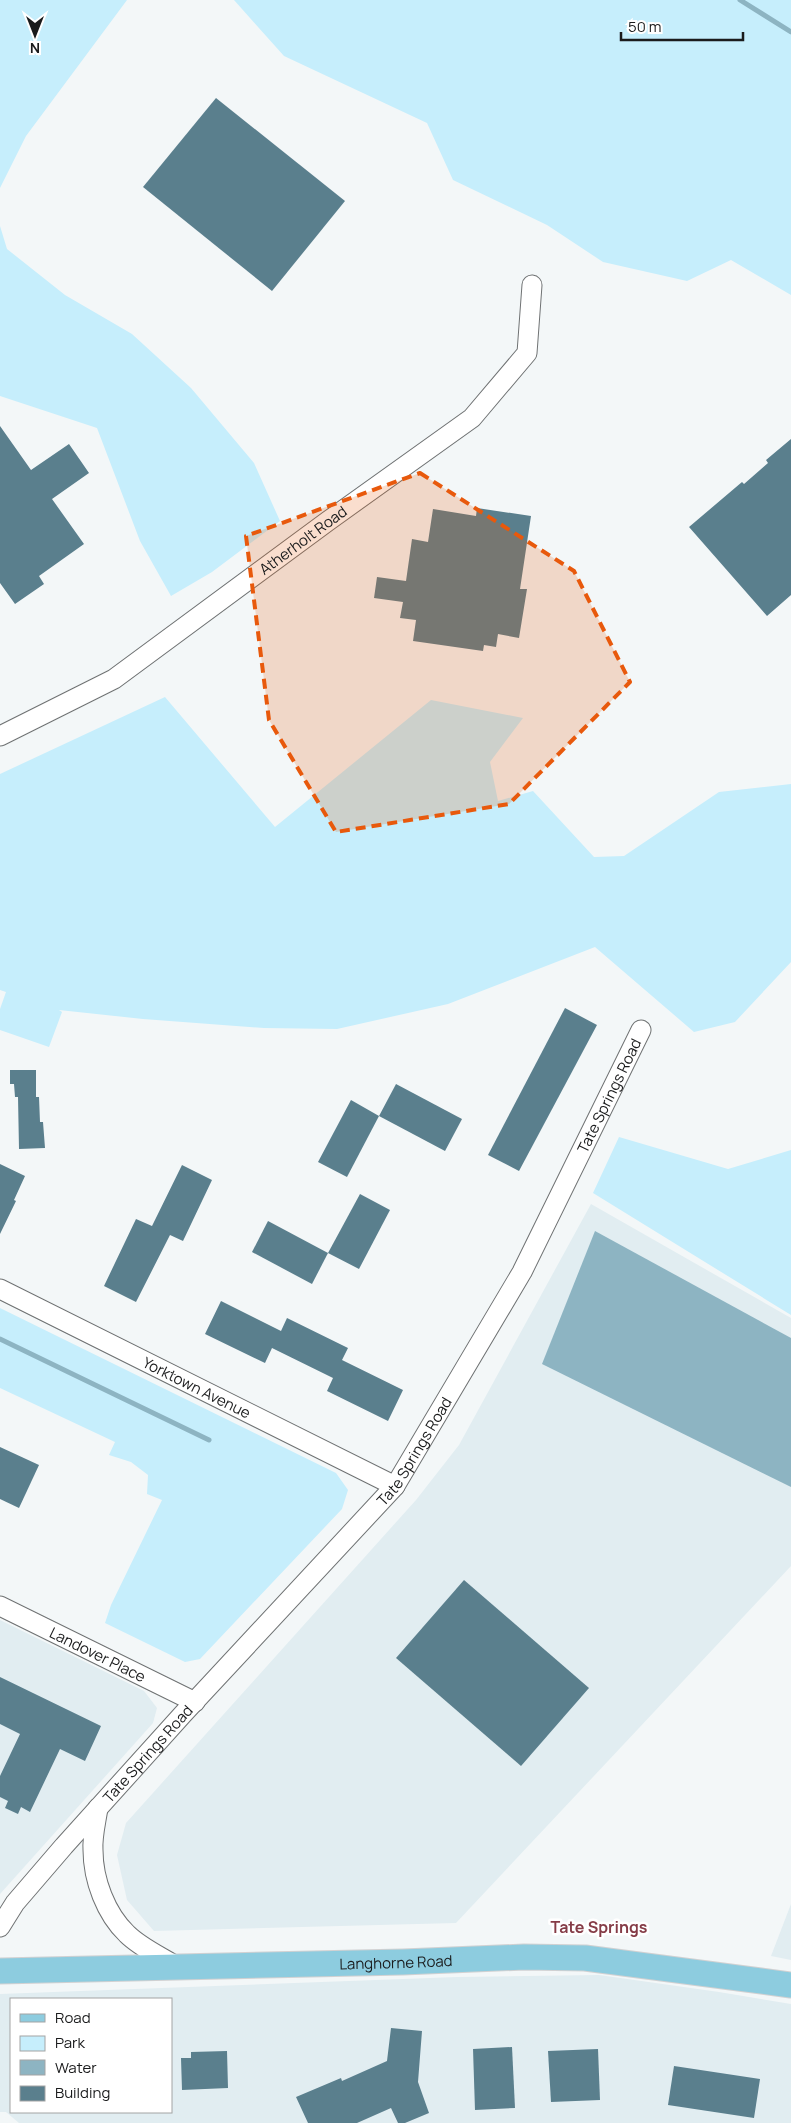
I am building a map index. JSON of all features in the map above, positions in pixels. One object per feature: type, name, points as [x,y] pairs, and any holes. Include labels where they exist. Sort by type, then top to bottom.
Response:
[{"type":"main road","name":"Langhorne Road","points":[[0,1971],[179,1968],[524,1957],[584,1958],[791,1985]]},
{"type":"street","name":"Atherholt Road","points":[[0,736],[114,679],[328,520],[472,418],[527,353],[532,285]]},
{"type":"street","name":"Tate Springs Road","points":[[0,1927],[8,1907],[395,1486],[522,1272],[642,1030]]},
{"type":"street","name":"Yorktown Avenue","points":[[0,1289],[395,1486]]},
{"type":"street","name":"Landover Place","points":[[0,1606],[195,1702]]},
{"type":"street","name":"Tate Springs Road","points":[[98,1808],[93,1850],[97,1884],[110,1911],[126,1933],[136,1942],[179,1968]]},
{"type":"highlighted area","points":[[420,473],[574,571],[630,682],[509,804],[336,832],[269,720],[246,536]]},
{"type":"shaded area","points":[[591,1204],[791,1318],[791,1566],[456,1923],[154,1931],[127,1900],[117,1855],[126,1823],[416,1500],[459,1445]]},
{"type":"shaded area","points":[[0,1620],[144,1691],[157,1708],[153,1723],[0,1894]]},
{"type":"shaded area","points":[[791,1904],[791,1960],[771,1956]]},
{"type":"shaded area","points":[[599,1975],[719,1992],[791,2004],[791,2123],[19,2123],[6,2112],[0,2112],[0,1994],[457,1977]]},
{"type":"green space","points":[[0,0],[127,0],[26,136],[0,188]]},
{"type":"green space","points":[[234,0],[791,0],[791,295],[731,260],[687,281],[603,262],[547,225],[453,180],[427,123],[284,56]]},
{"type":"green space","points":[[0,226],[7,249],[65,295],[132,334],[191,388],[254,463],[280,521],[212,572],[171,596],[140,541],[97,428],[0,396]]},
{"type":"green space","points":[[165,697],[275,827],[431,700],[523,718],[490,762],[498,801],[533,791],[594,857],[624,856],[719,792],[791,784],[791,962],[735,1022],[694,1032],[595,947],[448,1004],[337,1029],[264,1028],[143,1019],[59,1010],[62,1012],[49,1047],[0,1030],[0,1009],[6,992],[0,990],[0,774]]},
{"type":"green space","points":[[619,1137],[728,1169],[791,1150],[791,1315],[593,1193]]},
{"type":"green space","points":[[0,1308],[336,1473],[348,1490],[342,1509],[200,1659],[185,1662],[105,1623],[111,1605],[162,1500],[147,1494],[148,1475],[131,1462],[109,1455],[115,1442],[0,1388]]},
{"type":"water","points":[[595,1231],[791,1338],[791,1487],[542,1364]]},
{"type":"building","points":[[216,98],[345,201],[272,291],[143,187]]},
{"type":"building","points":[[0,426],[31,470],[69,444],[89,473],[52,499],[84,544],[39,576],[44,584],[15,604],[0,583]]},
{"type":"building","points":[[791,439],[791,595],[767,616],[689,527],[742,482],[744,484],[768,463],[766,460]]},
{"type":"building","points":[[477,508],[531,516],[520,589],[527,589],[519,638],[498,634],[496,647],[484,645],[483,651],[413,641],[416,620],[400,618],[403,602],[374,598],[377,577],[406,581],[412,539],[428,542],[433,509],[476,516]]},
{"type":"building","points":[[565,1008],[597,1025],[519,1171],[488,1155]]},
{"type":"building","points":[[10,1070],[36,1070],[36,1097],[39,1097],[40,1122],[43,1122],[45,1148],[19,1149],[18,1097],[15,1097],[14,1084],[10,1084]]},
{"type":"building","points":[[396,1084],[462,1119],[445,1151],[379,1116]]},
{"type":"building","points":[[351,1100],[379,1116],[347,1177],[318,1162]]},
{"type":"building","points":[[0,1164],[25,1176],[14,1200],[16,1201],[0,1234]]},
{"type":"building","points":[[182,1165],[212,1180],[183,1241],[170,1235],[136,1302],[104,1286],[136,1219],[152,1226]]},
{"type":"building","points":[[360,1194],[390,1210],[359,1269],[328,1253]]},
{"type":"building","points":[[268,1221],[328,1253],[312,1284],[252,1252]]},
{"type":"building","points":[[221,1301],[281,1331],[287,1318],[348,1348],[342,1360],[403,1390],[388,1421],[327,1391],[333,1378],[272,1348],[265,1363],[205,1334]]},
{"type":"building","points":[[0,1447],[39,1465],[19,1508],[0,1499]]},
{"type":"building","points":[[464,1580],[589,1688],[521,1766],[396,1658]]},
{"type":"building","points":[[0,1677],[101,1726],[85,1761],[60,1749],[30,1812],[21,1807],[18,1814],[5,1808],[8,1801],[0,1797],[0,1776],[20,1734],[0,1724]]},
{"type":"building","points":[[391,2028],[422,2031],[418,2082],[429,2113],[405,2123],[398,2123],[391,2108],[357,2123],[308,2123],[296,2097],[341,2078],[342,2081],[387,2061]]},
{"type":"building","points":[[512,2047],[515,2108],[475,2110],[473,2049]]},
{"type":"building","points":[[598,2049],[600,2100],[551,2102],[548,2051]]},
{"type":"building","points":[[227,2051],[228,2088],[182,2090],[181,2058],[191,2058],[191,2052]]},
{"type":"building","points":[[674,2066],[760,2079],[754,2118],[668,2105]]},
{"type":"waterway","points":[[740,0],[791,32]]},
{"type":"waterway","points":[[0,1339],[209,1440]]},
{"type":"district","name":"Tate Springs","points":[[599,1927]]}]
